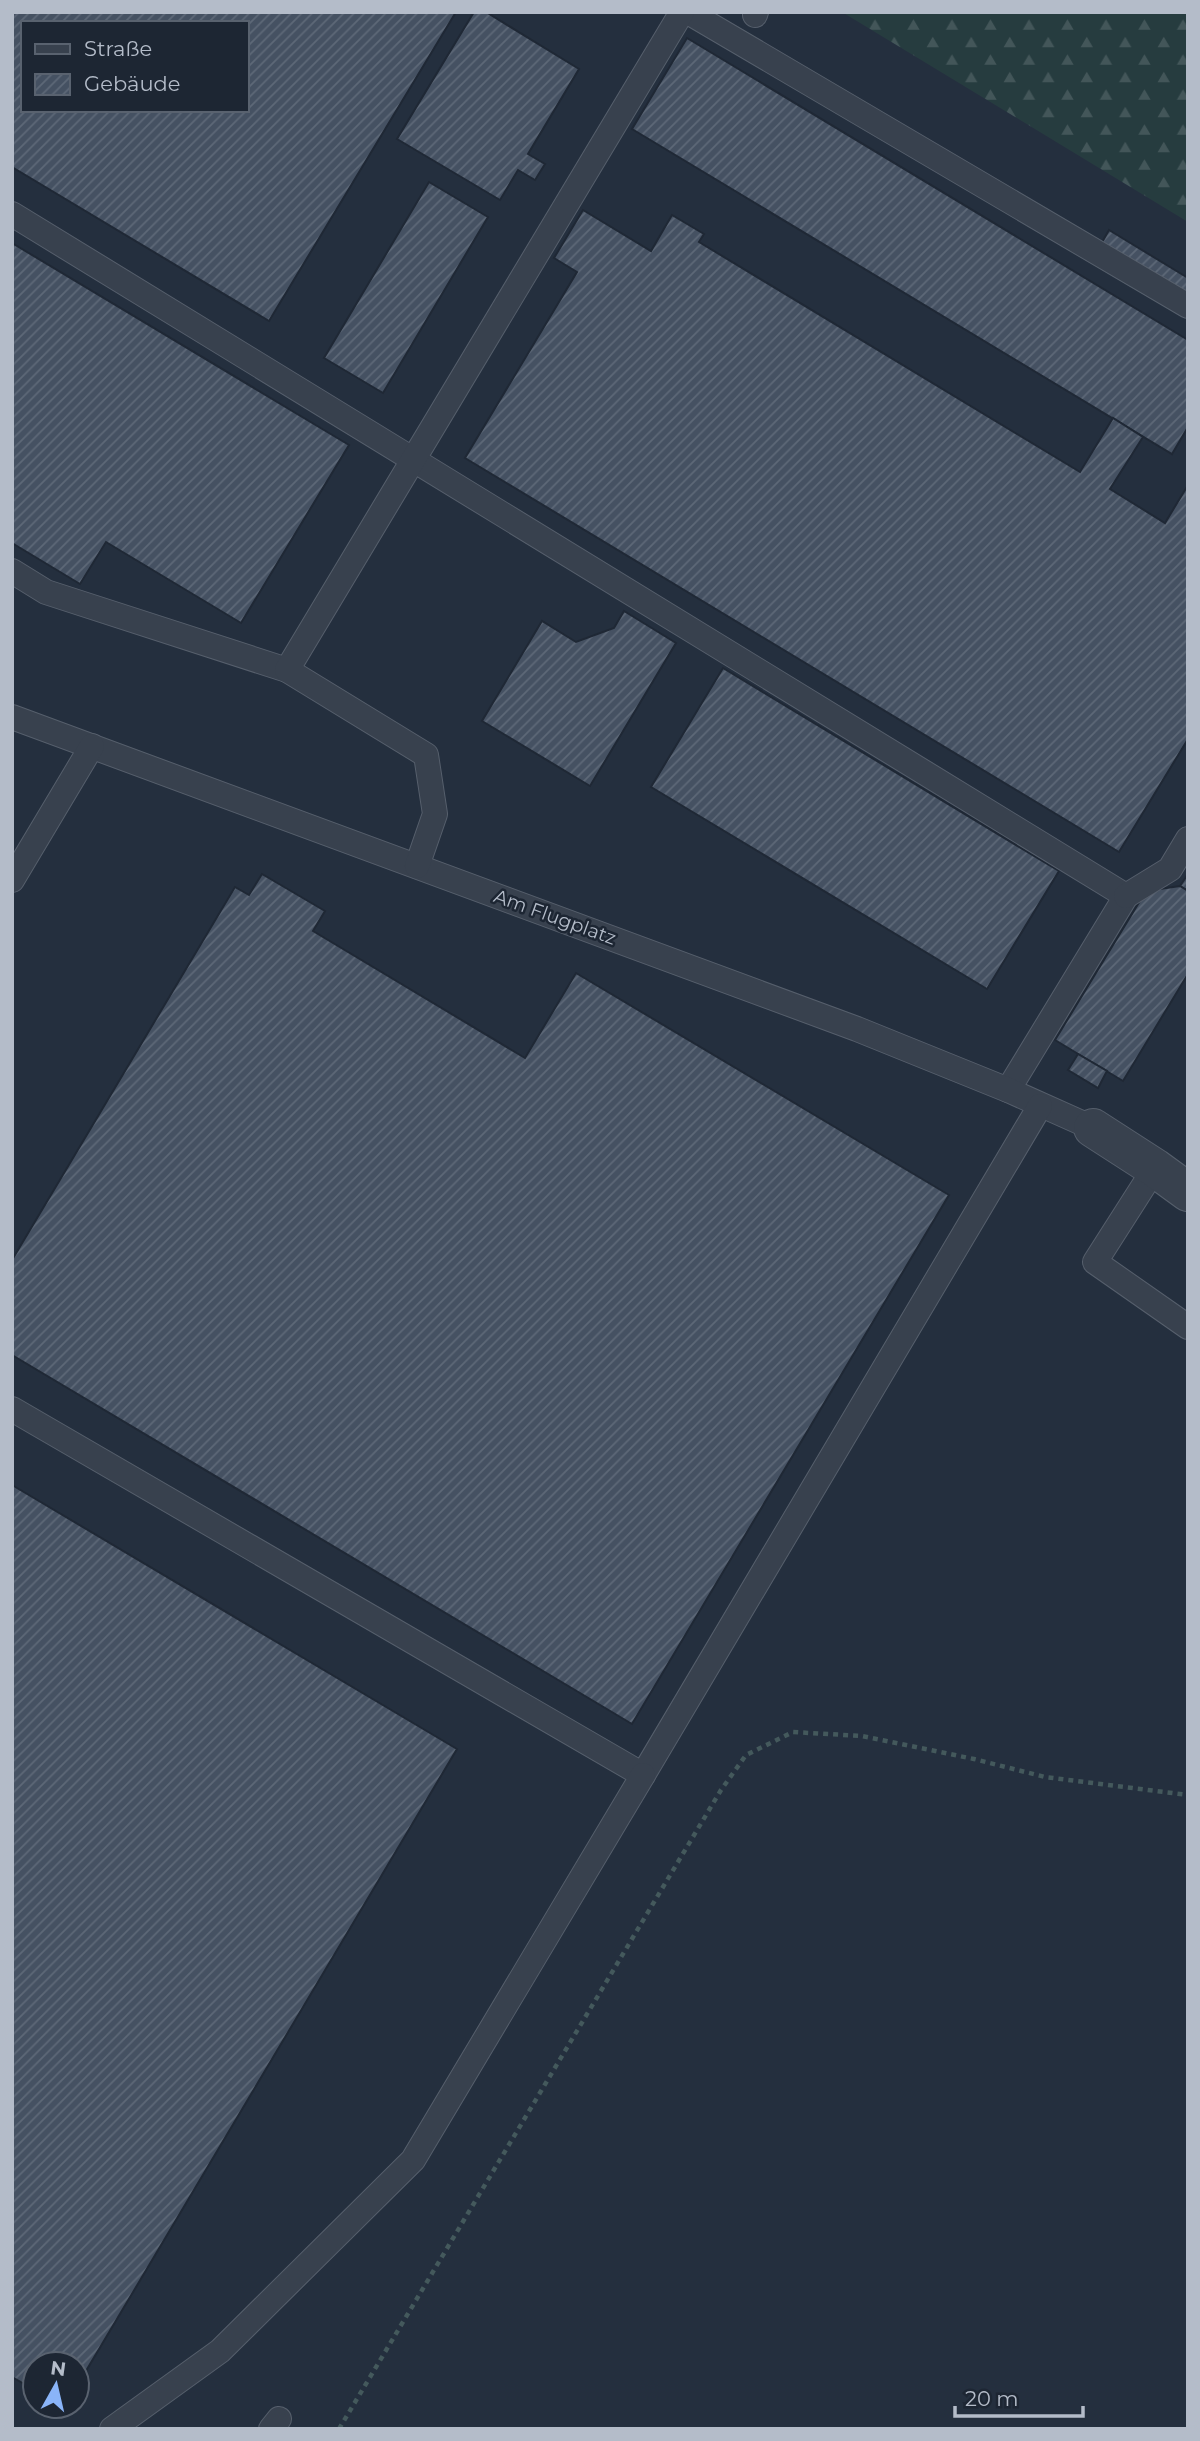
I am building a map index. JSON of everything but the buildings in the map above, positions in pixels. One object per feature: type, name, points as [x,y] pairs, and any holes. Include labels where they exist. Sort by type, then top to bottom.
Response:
[{"type":"street","points":[[1093,1128],[1188,1192]]},
{"type":"lane","points":[[287,670],[681,12]]},
{"type":"lane","points":[[688,12],[1188,306]]},
{"type":"lane","points":[[12,214],[1126,896]]},
{"type":"lane","points":[[12,571],[47,592],[287,670],[426,755],[435,814],[417,866]]},
{"type":"lane","name":"Am Flugplatz","points":[[12,716],[857,1029],[1008,1090],[1093,1128]]},
{"type":"lane","points":[[12,880],[92,746]]},
{"type":"lane","points":[[1008,1090],[1126,896],[1170,869],[1188,839]]},
{"type":"lane","points":[[112,2429],[220,2351],[413,2161],[1040,1106]]},
{"type":"lane","points":[[1155,1168],[1095,1262],[1188,1327]]},
{"type":"lane","points":[[12,1409],[643,1775]]},
{"type":"path","points":[[339,2429],[721,1790],[747,1755],[793,1732],[862,1736],[1045,1777],[1188,1795]]},
{"type":"green space","points":[[842,12],[1188,12],[1188,222]]}]
